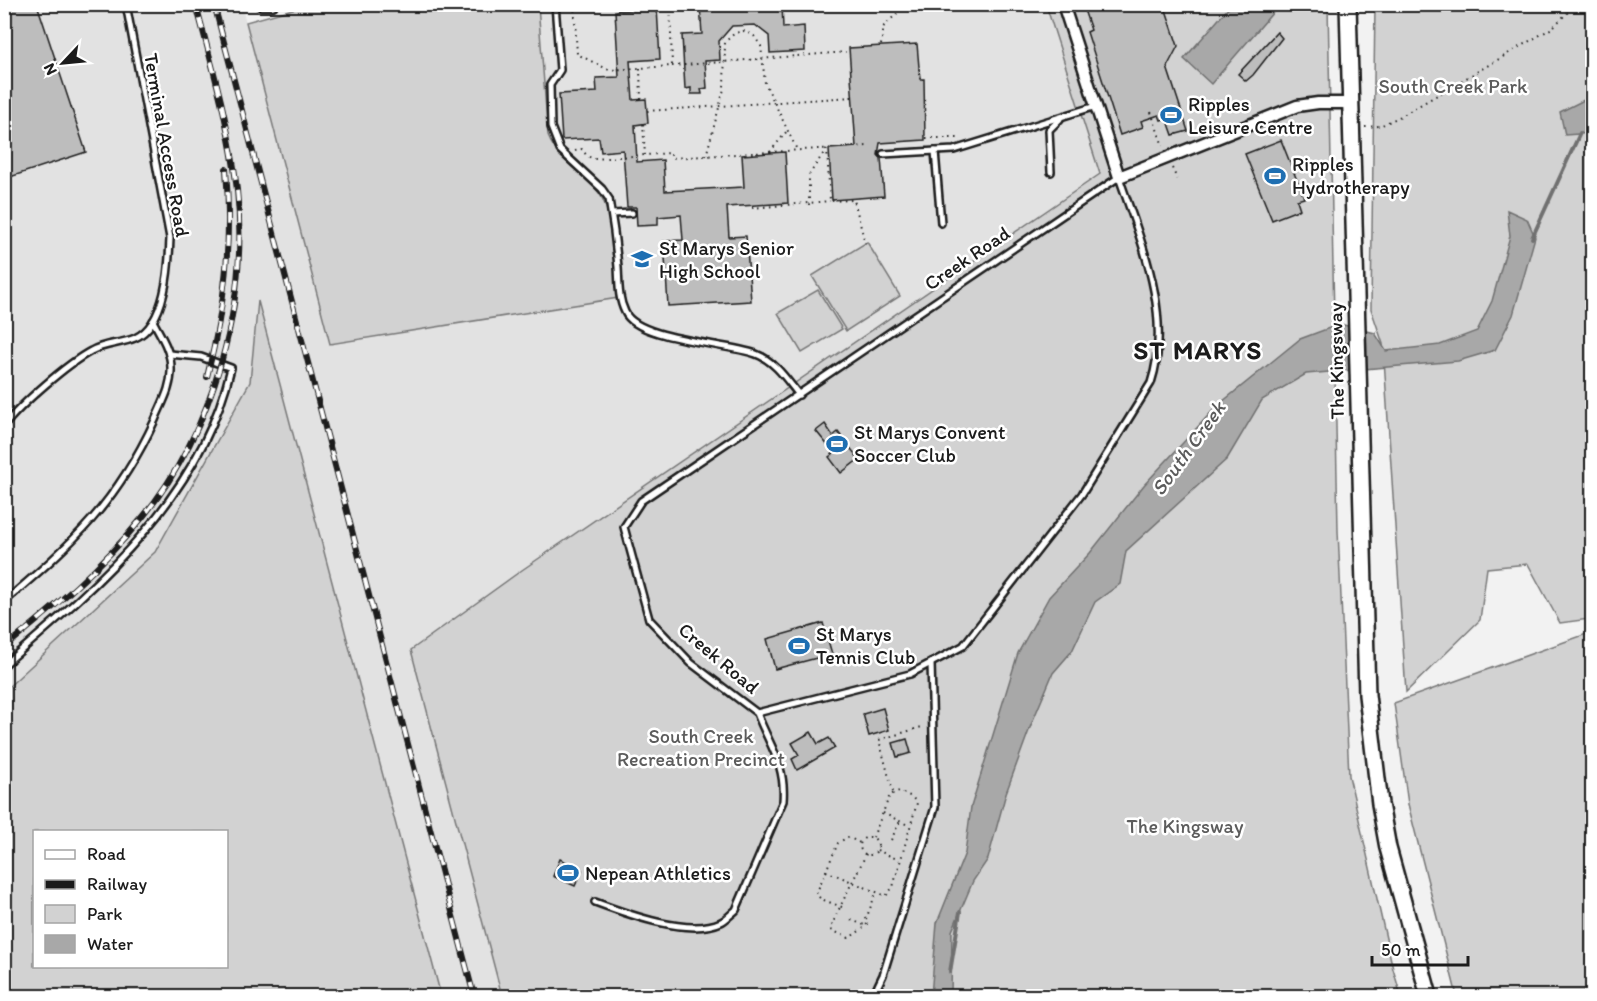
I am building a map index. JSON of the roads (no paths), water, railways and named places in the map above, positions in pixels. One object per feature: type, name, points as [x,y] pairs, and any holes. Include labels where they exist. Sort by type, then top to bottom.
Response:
[{"type":"street","points":[[261,4],[271,5]]},
{"type":"street","points":[[1063,4],[1119,177]]},
{"type":"street","name":"The Kingsway","points":[[1348,4],[1364,621],[1371,737],[1388,848],[1429,996]]},
{"type":"street","name":"Creek Road","points":[[1119,177],[1297,106],[1318,103],[1351,103]]},
{"type":"lane","name":"Terminal Access Road","points":[[126,4],[170,238],[166,282],[153,321]]},
{"type":"lane","points":[[555,4],[560,70],[550,85],[549,113],[555,139],[566,157],[602,189],[609,199],[620,294],[625,314],[636,325],[681,340],[724,345],[758,355],[775,366],[799,394]]},
{"type":"lane","points":[[884,154],[954,150],[1096,106]]},
{"type":"lane","points":[[1051,172],[1049,130],[1054,123],[1066,115]]},
{"type":"lane","points":[[935,151],[941,223]]},
{"type":"lane","name":"Creek Road","points":[[1119,177],[1148,265],[1156,300],[1159,339],[1151,383],[1082,494],[963,646],[910,674],[757,712],[691,663],[649,619],[624,527],[641,501],[1119,177]]},
{"type":"lane","points":[[612,214],[632,213]]},
{"type":"lane","points":[[4,602],[50,563],[100,513],[129,471],[170,387],[172,369],[169,354],[153,321],[135,338],[109,343],[90,351],[23,406],[5,425]]},
{"type":"lane","points":[[4,665],[72,607],[124,558],[172,499],[190,468],[216,412],[231,368],[201,357],[169,354]]},
{"type":"lane","points":[[873,996],[883,975],[935,807],[932,663]]},
{"type":"lane","points":[[595,902],[633,916],[700,927],[722,922],[736,910],[783,801],[784,784],[781,766],[757,712]]},
{"type":"water","points":[[1231,5],[1267,5],[1274,11],[1211,84],[1184,59]]},
{"type":"water","points":[[1592,96],[1592,133],[1565,135],[1560,112]]},
{"type":"water","points":[[1507,210],[1527,219],[1535,237],[1513,315],[1495,350],[1458,361],[1306,374],[1262,400],[1227,459],[1126,551],[1120,584],[1095,602],[1072,651],[1053,673],[1031,725],[1006,793],[988,859],[973,881],[952,931],[951,996],[931,996],[937,923],[965,853],[971,807],[1018,653],[1049,597],[1090,553],[1144,485],[1217,406],[1300,339],[1340,324],[1375,333],[1386,351],[1440,345],[1477,331],[1492,301],[1510,236]]},
{"type":"waterway","name":"South Creek","points":[[1532,238],[1580,133]]},
{"type":"waterway","name":"South Creek","points":[[950,972],[960,912]]},
{"type":"railway","points":[[4,648],[94,570],[142,518],[167,483],[189,445],[207,405],[221,363],[231,320],[237,276],[239,233],[237,190],[225,120],[196,4]]},
{"type":"railway","points":[[214,4],[474,996]]},
{"type":"railway","points":[[207,377],[226,274],[228,223],[226,169]]},
{"type":"place","name":"Ripples Leisure Centre","points":[[1171,115]]},
{"type":"place","name":"Ripples Hydrotherapy","points":[[1275,176]]},
{"type":"place","name":"St Marys Senior High School","points":[[642,259]]},
{"type":"place","name":"St Marys Convent Soccer Club","points":[[837,444]]},
{"type":"place","name":"St Marys Tennis Club","points":[[799,646]]},
{"type":"place","name":"Nepean Athletics","points":[[568,873]]},
{"type":"district","name":"ST MARYS","points":[[1198,350]]},
{"type":"park label","name":"South Creek Park","points":[[1453,86]]},
{"type":"park label","name":"South Creek Recreation Precinct","points":[[701,748]]}]
